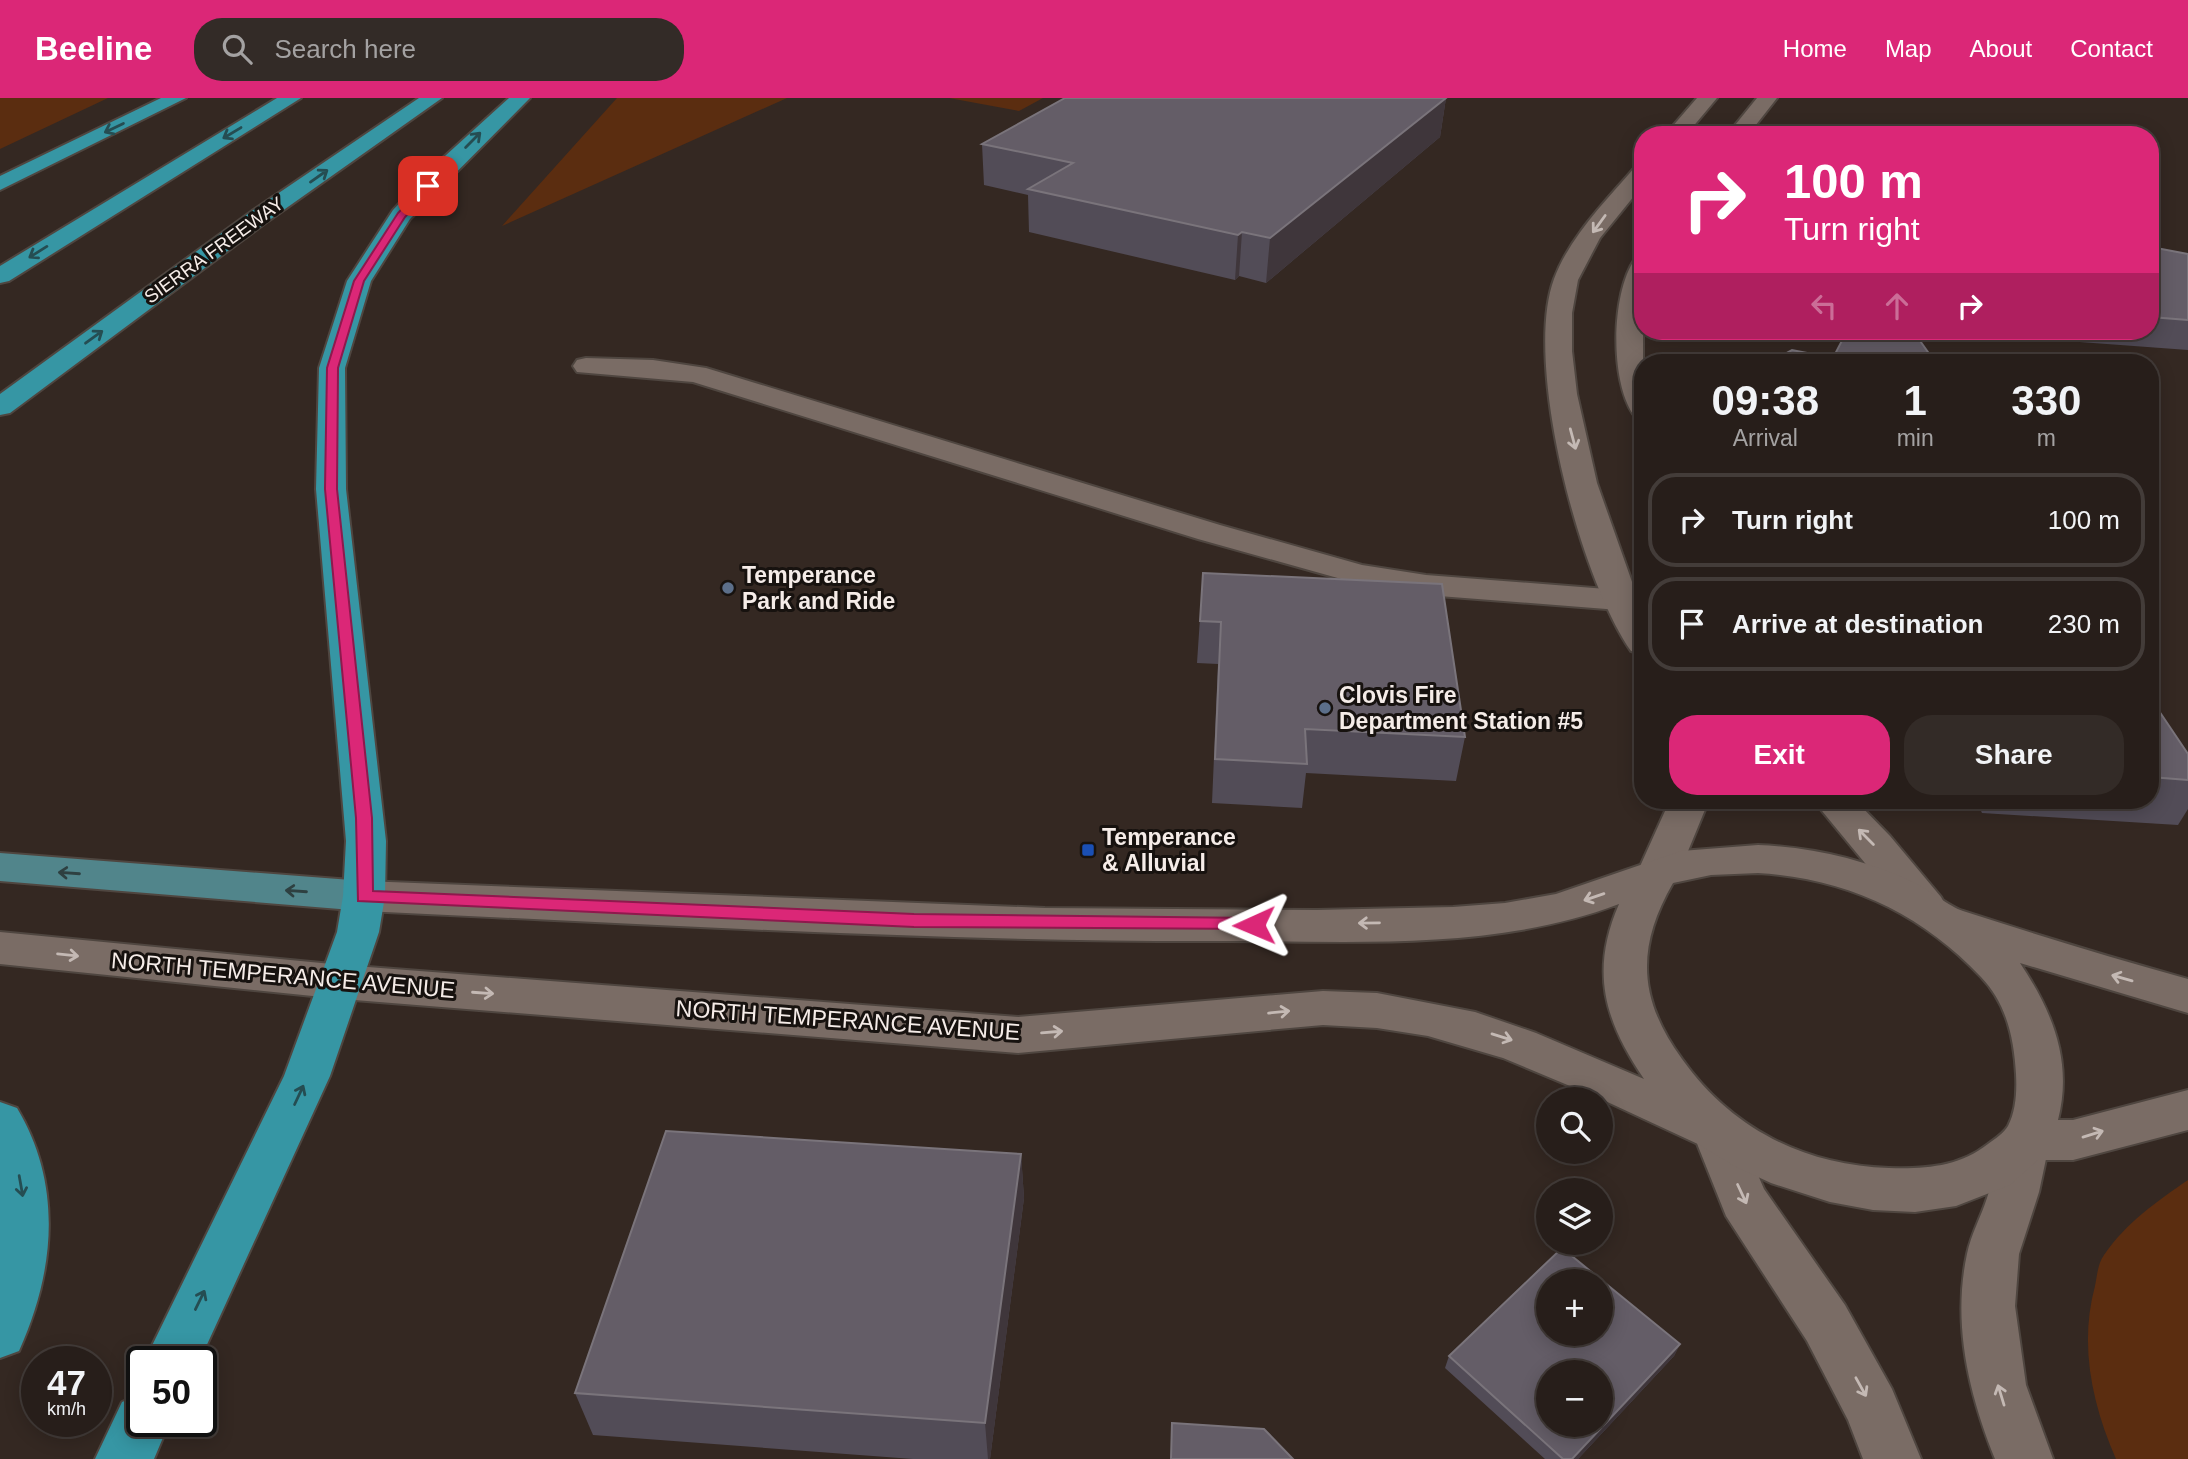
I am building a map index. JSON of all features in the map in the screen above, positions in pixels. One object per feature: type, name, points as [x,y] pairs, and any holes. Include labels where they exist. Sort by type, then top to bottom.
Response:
[{"type":"highway","points":[[0,184],[176,98]]},
{"type":"highway","points":[[0,276],[291,98]]},
{"type":"highway","name":"SIERRA FREEWAY","points":[[0,407],[260,216],[432,98]]},
{"type":"highway","points":[[179,1346],[302,1089],[359,932],[364,896],[363,807],[331,489],[332,368],[359,281],[401,215],[442,171],[520,98]]},
{"type":"highway","points":[[0,417],[52,367]]},
{"type":"highway","points":[[0,1122],[15,1150],[23,1200],[21,1250],[11,1306],[0,1333]]},
{"type":"highway","points":[[124,1459],[134,1437]]},
{"type":"main road","points":[[0,867],[364,896]]},
{"type":"street","points":[[1683,126],[1707,98]]},
{"type":"street","points":[[1744,126],[1767,98]]},
{"type":"street","points":[[1634,182],[1602,219],[1577,257],[1559,307],[1557,351],[1563,397],[1600,540],[1619,600],[1634,628]]},
{"type":"street","points":[[1634,295],[1628,347],[1634,381]]},
{"type":"street","points":[[586,366],[653,368],[696,374],[1209,532],[1359,574],[1426,585],[1619,600]]},
{"type":"street","points":[[1685,809],[1658,873],[1635,912],[1624,950],[1622,968],[1631,1021],[1674,1085],[1716,1131],[1768,1160],[1811,1176],[1849,1186],[1887,1190],[1925,1189],[1989,1172],[2026,1140],[2073,1140],[2188,1110]]},
{"type":"street","points":[[1841,809],[1876,846],[1926,908],[1990,957],[2014,986],[2031,1020],[2040,1054],[2041,1077],[2034,1123],[2026,1140],[2010,1206],[1993,1252],[1989,1291],[1989,1340],[1996,1377],[2024,1459]]},
{"type":"street","points":[[364,896],[914,920],[1174,925],[1458,922],[1546,912],[1693,863],[1739,859],[1793,861],[1848,872],[1880,884],[1984,934],[2047,956],[2188,996]]},
{"type":"street","name":"NORTH TEMPERANCE AVENUE","points":[[0,948],[342,982],[1018,1035],[1323,1008],[1364,1008],[1453,1022],[1514,1041],[1716,1131]]},
{"type":"street","points":[[1716,1131],[1744,1201],[1826,1323],[1872,1408],[1892,1459]]},
{"type":"shaded area","points":[[0,98],[108,98],[0,149]]},
{"type":"shaded area","points":[[617,98],[787,98],[502,226]]},
{"type":"shaded area","points":[[949,98],[1043,98],[1019,111]]},
{"type":"shaded area","points":[[2188,1180],[2188,1459],[2116,1459],[2100,1417],[2088,1352],[2090,1308],[2099,1266],[2113,1243],[2132,1223]]},
{"type":"building","points":[[1065,98],[1446,98],[1270,238],[1242,232],[1238,235],[1028,189],[1073,163],[982,144]]},
{"type":"building","points":[[2159,249],[2188,254],[2188,320],[2159,318]]},
{"type":"building","points":[[1842,340],[1919,340],[1929,354],[1835,354]]},
{"type":"building","points":[[1792,350],[1812,354],[1785,354]]},
{"type":"building","points":[[1203,573],[1442,584],[1465,737],[1305,729],[1307,764],[1215,759],[1221,622],[1200,621]]},
{"type":"building","points":[[2159,711],[2188,754],[2188,780],[2159,778]]},
{"type":"building","points":[[666,1131],[1021,1154],[985,1423],[575,1393]]},
{"type":"building","points":[[1555,1255],[1571,1255],[1588,1269],[1540,1269]]},
{"type":"building","points":[[1536,1273],[1536,1346],[1613,1346],[1613,1289],[1680,1344],[1613,1415],[1613,1360],[1536,1360],[1536,1435],[1449,1356]]},
{"type":"building","points":[[1172,1423],[1264,1429],[1293,1459],[1171,1459]]},
{"type":"building","points":[[1539,1437],[1593,1437],[1572,1459],[1563,1459]]},
{"type":"place","name":"Temperance Park and Ride","points":[[728,588]]},
{"type":"place","name":"Clovis Fire Department Station #5","points":[[1325,708]]},
{"type":"place","name":"Temperance & Alluvial","points":[[1088,850]]},
{"type":"route","points":[[428,186],[401,215],[359,281],[332,368],[331,489],[366,841],[364,896],[914,920],[1254,925]]}]
